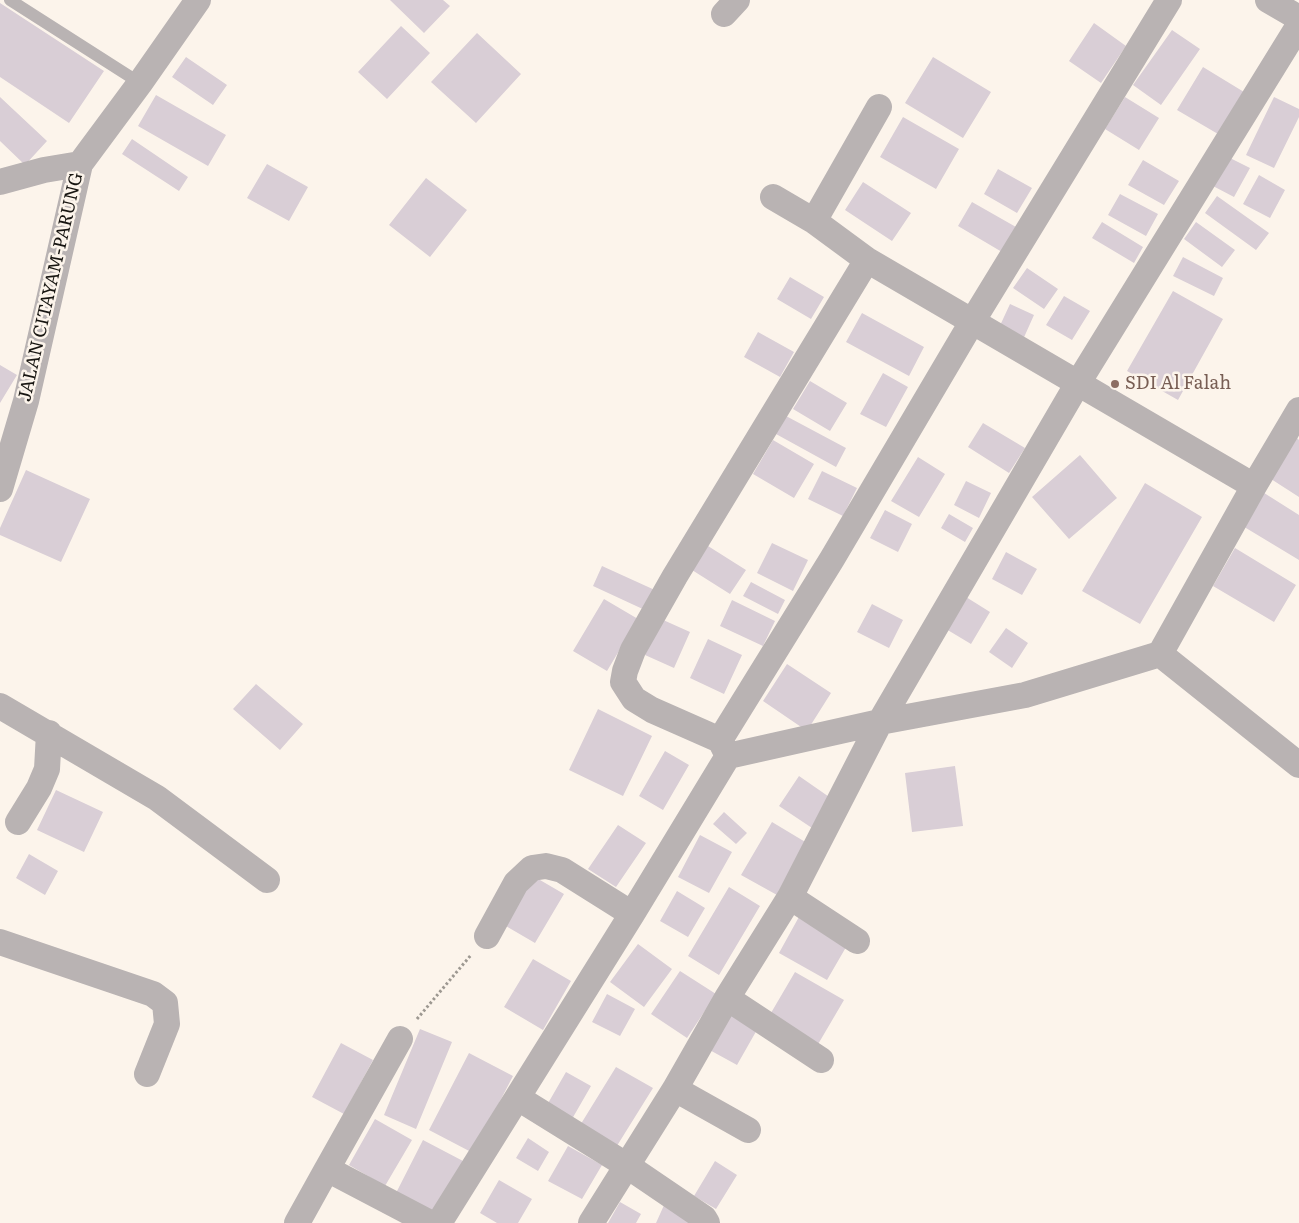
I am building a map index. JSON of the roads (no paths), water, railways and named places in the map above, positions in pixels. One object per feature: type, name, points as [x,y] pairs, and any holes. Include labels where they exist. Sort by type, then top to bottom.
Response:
[{"type":"street","name":"JALAN CITAYAM-PARUNG","points":[[0,489],[26,401],[80,164],[198,0]]},
{"type":"street","points":[[439,1223],[632,914],[832,559],[972,322],[1169,0]]},
{"type":"street","points":[[1268,0],[1299,18]]},
{"type":"street","points":[[591,1223],[675,1089],[727,998],[790,897],[880,722],[1078,383],[1299,25]]},
{"type":"street","points":[[814,221],[879,107]]},
{"type":"street","points":[[0,182],[44,170],[80,164]]},
{"type":"street","points":[[773,196],[814,221],[867,260],[1254,486]]},
{"type":"street","points":[[867,260],[675,576],[633,650],[624,671],[624,682],[634,699],[724,748],[880,722],[1024,695],[1160,654],[1299,410]]},
{"type":"street","points":[[1160,654],[1299,765]]},
{"type":"street","points":[[0,706],[157,798],[267,880]]},
{"type":"street","points":[[18,822],[39,788],[47,769],[49,733]]},
{"type":"street","points":[[487,936],[516,883],[532,868],[546,866],[562,870],[632,914]]},
{"type":"street","points":[[790,897],[857,941]]},
{"type":"street","points":[[0,942],[153,994],[165,1003],[167,1024],[147,1074]]},
{"type":"street","points":[[727,998],[821,1060]]},
{"type":"street","points":[[297,1223],[400,1039]]},
{"type":"street","points":[[675,1089],[748,1130]]},
{"type":"street","points":[[518,1098],[626,1165],[704,1218],[707,1223]]},
{"type":"street","points":[[327,1169],[430,1223]]},
{"type":"lane","points":[[10,0],[140,83]]},
{"type":"place","name":"SDI Al Falah","points":[[1115,384]]}]
